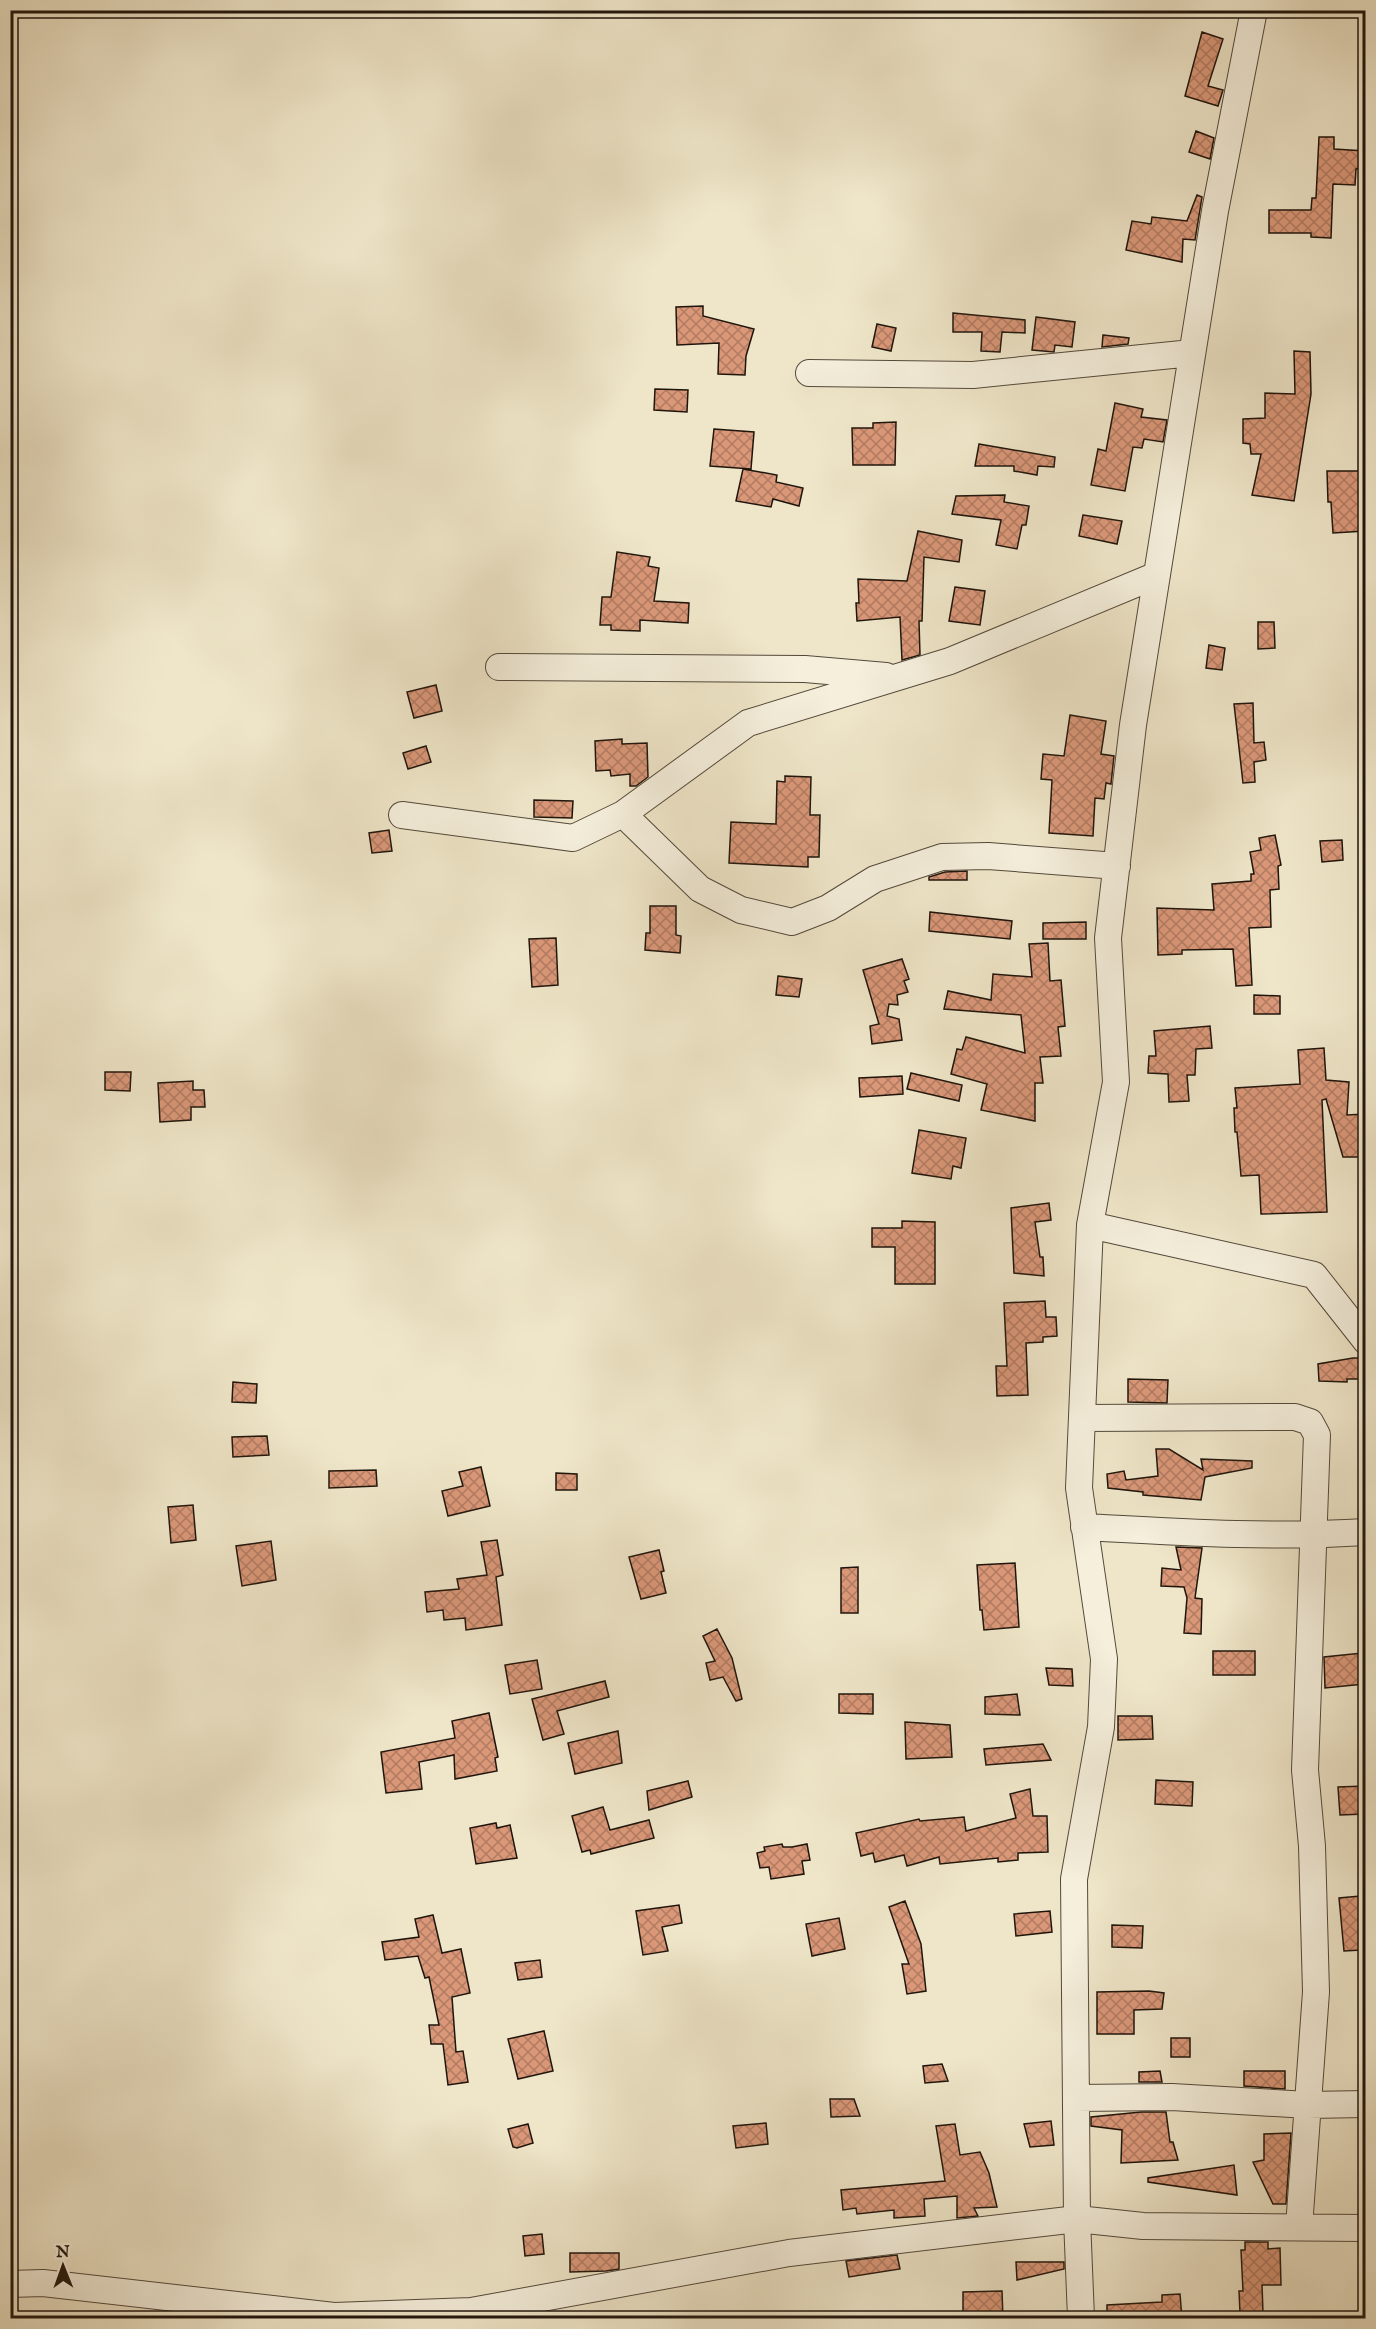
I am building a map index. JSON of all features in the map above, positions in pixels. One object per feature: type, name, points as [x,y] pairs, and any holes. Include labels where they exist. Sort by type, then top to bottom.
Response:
[{"type":"street","points":[[1081,2319],[1077,2219],[1074,1879],[1101,1727],[1104,1659],[1079,1488],[1090,1225],[1116,1082],[1108,938],[1133,725],[1215,211],[1254,10]]},
{"type":"street","points":[[809,373],[973,375],[1192,353]]},
{"type":"street","points":[[402,814],[573,838],[624,814],[748,723],[950,661],[1157,575]]},
{"type":"street","points":[[499,668],[805,669],[898,677]]},
{"type":"street","points":[[624,814],[700,889],[741,910],[792,922],[828,908],[875,879],[942,857],[988,856],[1117,866]]},
{"type":"street","points":[[1090,1225],[1314,1275],[1365,1341]]},
{"type":"street","points":[[1082,1418],[1295,1417],[1310,1422],[1317,1435],[1305,1770],[1312,1846],[1316,1992],[1299,2227]]},
{"type":"street","points":[[1084,1527],[1231,1535],[1312,1535],[1365,1532]]},
{"type":"street","points":[[1076,2098],[1172,2097],[1308,2105],[1365,2104]]},
{"type":"street","points":[[10,2283],[43,2283],[334,2316],[471,2311],[789,2253],[1077,2219],[1143,2226],[1365,2228]]},
{"type":"building","points":[[1202,32],[1223,39],[1208,86],[1223,90],[1218,106],[1185,96]]},
{"type":"building","points":[[1196,131],[1214,138],[1210,159],[1189,152]]},
{"type":"building","points":[[1319,137],[1334,137],[1334,149],[1365,151],[1365,168],[1356,169],[1355,185],[1333,184],[1331,238],[1311,237],[1311,233],[1269,233],[1269,210],[1311,210],[1312,198],[1316,198]]},
{"type":"building","points":[[1197,195],[1202,197],[1195,240],[1183,239],[1182,262],[1126,250],[1132,221],[1151,224],[1152,217],[1187,221]]},
{"type":"building","points":[[703,306],[703,316],[754,329],[746,356],[745,375],[718,374],[719,343],[677,345],[676,307]]},
{"type":"building","points":[[953,313],[1025,320],[1025,333],[1002,332],[1000,352],[981,351],[982,332],[953,332]]},
{"type":"building","points":[[1036,317],[1075,322],[1072,347],[1055,345],[1054,352],[1032,350]]},
{"type":"building","points":[[877,324],[896,328],[891,351],[872,347]]},
{"type":"building","points":[[1103,335],[1129,338],[1128,344],[1102,347]]},
{"type":"building","points":[[1294,351],[1310,352],[1311,394],[1294,501],[1252,495],[1261,454],[1251,454],[1250,444],[1243,443],[1243,419],[1265,418],[1265,393],[1295,394]]},
{"type":"building","points":[[655,389],[688,390],[687,412],[654,410]]},
{"type":"building","points":[[1115,403],[1143,409],[1141,417],[1167,420],[1163,442],[1144,439],[1142,448],[1133,447],[1125,491],[1091,485],[1098,449],[1106,451]]},
{"type":"building","points":[[896,422],[895,465],[853,465],[852,428],[873,428],[873,423]]},
{"type":"building","points":[[714,429],[754,432],[751,469],[710,466]]},
{"type":"building","points":[[979,444],[1055,457],[1054,467],[1038,466],[1037,475],[1014,471],[1014,466],[975,466]]},
{"type":"building","points":[[743,469],[777,475],[776,482],[803,488],[799,506],[773,499],[771,507],[736,501]]},
{"type":"building","points":[[1327,471],[1365,471],[1365,531],[1333,533],[1331,502],[1328,502]]},
{"type":"building","points":[[1005,495],[1004,502],[1029,506],[1026,525],[1022,525],[1017,549],[996,545],[1001,520],[952,514],[956,496]]},
{"type":"building","points":[[1083,515],[1122,521],[1117,544],[1079,536]]},
{"type":"building","points":[[918,531],[962,540],[959,562],[924,557],[922,621],[919,621],[920,655],[902,660],[900,617],[857,621],[858,579],[907,581]]},
{"type":"building","points":[[617,552],[650,557],[648,566],[659,568],[654,601],[689,603],[688,623],[640,620],[640,631],[611,630],[611,625],[600,625],[602,597],[611,597]]},
{"type":"building","points":[[955,587],[985,591],[980,625],[949,621]]},
{"type":"building","points":[[1258,622],[1274,622],[1275,648],[1258,649]]},
{"type":"building","points":[[1209,645],[1225,648],[1222,670],[1206,668]]},
{"type":"building","points":[[436,685],[442,711],[414,718],[407,692]]},
{"type":"building","points":[[1253,703],[1254,743],[1264,742],[1266,760],[1254,762],[1255,782],[1243,783],[1234,704]]},
{"type":"building","points":[[1070,715],[1106,721],[1101,754],[1114,756],[1111,784],[1106,783],[1104,799],[1095,798],[1093,836],[1049,833],[1052,780],[1041,779],[1043,754],[1064,756]]},
{"type":"building","points":[[622,739],[622,744],[647,743],[648,777],[636,786],[630,786],[630,774],[611,776],[610,770],[596,771],[595,741]]},
{"type":"building","points":[[426,746],[431,762],[408,769],[403,753]]},
{"type":"building","points":[[785,776],[811,777],[810,815],[820,815],[819,857],[808,857],[808,867],[729,863],[731,822],[776,824],[777,781],[785,782]]},
{"type":"building","points":[[534,800],[573,801],[572,818],[534,817]]},
{"type":"building","points":[[389,830],[392,851],[372,853],[369,833]]},
{"type":"building","points":[[1275,835],[1281,865],[1278,866],[1279,889],[1270,890],[1271,927],[1249,928],[1252,985],[1236,986],[1233,949],[1182,950],[1182,954],[1158,955],[1157,908],[1214,910],[1212,884],[1251,881],[1251,874],[1254,874],[1250,852],[1261,850],[1259,838]]},
{"type":"building","points":[[1342,840],[1343,860],[1322,862],[1320,841]]},
{"type":"building","points":[[967,871],[967,880],[929,880],[929,877],[945,872]]},
{"type":"building","points":[[650,906],[676,906],[676,935],[681,936],[680,953],[645,950],[646,933],[650,933]]},
{"type":"building","points":[[930,912],[1012,921],[1010,939],[929,931]]},
{"type":"building","points":[[1086,922],[1086,939],[1043,939],[1043,923]]},
{"type":"building","points":[[556,938],[558,985],[532,987],[529,939]]},
{"type":"building","points":[[1048,943],[1050,981],[1061,980],[1065,1026],[1058,1027],[1061,1056],[1040,1057],[1043,1083],[1035,1083],[1035,1121],[981,1110],[987,1084],[951,1074],[957,1049],[962,1050],[966,1037],[1025,1053],[1021,1015],[944,1009],[948,991],[991,1000],[993,974],[1032,977],[1029,944]]},
{"type":"building","points":[[902,959],[909,979],[904,981],[908,992],[897,995],[898,1005],[889,1004],[887,1016],[899,1019],[902,1040],[872,1044],[870,1026],[879,1024],[863,970]]},
{"type":"building","points":[[778,976],[802,979],[799,997],[776,995]]},
{"type":"building","points":[[1254,995],[1280,996],[1280,1014],[1254,1014]]},
{"type":"building","points":[[1210,1026],[1212,1048],[1196,1049],[1195,1075],[1187,1075],[1189,1101],[1169,1102],[1168,1074],[1148,1073],[1149,1056],[1156,1056],[1154,1031]]},
{"type":"building","points":[[1324,1048],[1326,1080],[1349,1082],[1347,1115],[1365,1114],[1365,1157],[1343,1157],[1326,1099],[1322,1100],[1327,1212],[1261,1214],[1259,1175],[1241,1176],[1237,1132],[1235,1132],[1234,1108],[1237,1108],[1235,1088],[1300,1084],[1298,1050]]},
{"type":"building","points":[[105,1072],[131,1072],[130,1091],[105,1090]]},
{"type":"building","points":[[911,1073],[962,1085],[959,1101],[907,1089]]},
{"type":"building","points":[[902,1076],[903,1094],[860,1097],[859,1078]]},
{"type":"building","points":[[193,1081],[193,1090],[204,1090],[205,1107],[191,1107],[191,1120],[160,1122],[158,1083]]},
{"type":"building","points":[[919,1130],[966,1138],[961,1168],[953,1166],[951,1179],[912,1173]]},
{"type":"building","points":[[1049,1203],[1051,1220],[1035,1222],[1040,1257],[1043,1257],[1044,1276],[1014,1273],[1011,1208]]},
{"type":"building","points":[[902,1221],[935,1222],[935,1284],[895,1284],[895,1247],[872,1247],[872,1228],[902,1228]]},
{"type":"building","points":[[1045,1301],[1046,1317],[1056,1317],[1057,1336],[1043,1337],[1043,1342],[1026,1343],[1028,1395],[997,1396],[996,1366],[1007,1366],[1004,1303]]},
{"type":"building","points":[[1365,1358],[1365,1379],[1347,1379],[1347,1382],[1319,1381],[1318,1364]]},
{"type":"building","points":[[1128,1379],[1168,1380],[1167,1403],[1128,1402]]},
{"type":"building","points":[[233,1382],[257,1384],[256,1403],[232,1402]]},
{"type":"building","points":[[267,1436],[269,1455],[233,1457],[232,1437]]},
{"type":"building","points":[[1156,1449],[1169,1449],[1203,1470],[1201,1459],[1252,1461],[1252,1468],[1205,1477],[1201,1500],[1143,1495],[1143,1492],[1108,1488],[1107,1474],[1124,1471],[1126,1480],[1158,1476]]},
{"type":"building","points":[[481,1467],[490,1506],[448,1516],[442,1491],[463,1486],[459,1472]]},
{"type":"building","points":[[376,1470],[377,1486],[329,1488],[329,1471]]},
{"type":"building","points":[[556,1473],[577,1474],[577,1490],[556,1490]]},
{"type":"building","points":[[193,1505],[196,1540],[171,1543],[168,1507]]},
{"type":"building","points":[[497,1540],[503,1575],[496,1577],[502,1625],[466,1630],[465,1618],[444,1620],[443,1610],[427,1612],[425,1592],[459,1589],[457,1579],[487,1575],[481,1542]]},
{"type":"building","points":[[271,1541],[276,1580],[242,1586],[236,1546]]},
{"type":"building","points":[[1176,1547],[1202,1548],[1195,1598],[1202,1599],[1201,1634],[1184,1633],[1187,1598],[1184,1587],[1161,1586],[1162,1568],[1181,1570]]},
{"type":"building","points":[[659,1550],[666,1593],[641,1599],[629,1557]]},
{"type":"building","points":[[1015,1563],[1019,1627],[984,1630],[982,1610],[980,1610],[977,1565]]},
{"type":"building","points":[[858,1567],[858,1613],[841,1613],[841,1568]]},
{"type":"building","points":[[717,1629],[732,1658],[742,1699],[736,1701],[723,1677],[710,1680],[706,1663],[715,1661],[703,1636]]},
{"type":"building","points":[[1213,1651],[1255,1651],[1255,1675],[1213,1675]]},
{"type":"building","points":[[1362,1653],[1364,1684],[1325,1688],[1324,1657]]},
{"type":"building","points":[[537,1660],[542,1689],[510,1694],[505,1665]]},
{"type":"building","points":[[1046,1668],[1072,1669],[1073,1686],[1049,1685]]},
{"type":"building","points":[[605,1681],[609,1697],[557,1711],[564,1734],[543,1740],[532,1699]]},
{"type":"building","points":[[839,1694],[873,1694],[873,1714],[839,1713]]},
{"type":"building","points":[[1017,1694],[1020,1715],[985,1714],[985,1697]]},
{"type":"building","points":[[489,1713],[498,1757],[495,1758],[497,1771],[455,1779],[454,1755],[419,1762],[422,1789],[386,1793],[381,1752],[455,1738],[452,1721]]},
{"type":"building","points":[[1118,1716],[1152,1716],[1153,1739],[1118,1740]]},
{"type":"building","points":[[905,1722],[950,1725],[952,1757],[906,1759]]},
{"type":"building","points":[[618,1731],[622,1763],[575,1774],[568,1743]]},
{"type":"building","points":[[1043,1744],[1051,1760],[986,1765],[984,1749]]},
{"type":"building","points":[[1156,1780],[1193,1782],[1192,1806],[1155,1804]]},
{"type":"building","points":[[688,1781],[692,1797],[649,1810],[647,1791]]},
{"type":"building","points":[[1365,1786],[1365,1814],[1340,1815],[1338,1787]]},
{"type":"building","points":[[1030,1789],[1033,1816],[1047,1816],[1048,1852],[1018,1853],[1018,1860],[998,1862],[998,1858],[940,1864],[939,1857],[907,1866],[904,1855],[875,1862],[873,1853],[861,1856],[856,1833],[919,1819],[920,1821],[964,1817],[966,1831],[1016,1818],[1010,1794]]},
{"type":"building","points":[[603,1807],[610,1830],[649,1820],[654,1838],[591,1854],[590,1850],[582,1852],[572,1816]]},
{"type":"building","points":[[496,1823],[497,1828],[510,1825],[517,1858],[476,1864],[470,1828]]},
{"type":"building","points":[[782,1844],[783,1847],[792,1847],[807,1844],[810,1860],[802,1861],[804,1874],[771,1879],[769,1867],[760,1868],[757,1853],[765,1851],[764,1847]]},
{"type":"building","points":[[1360,1896],[1363,1931],[1360,1931],[1361,1950],[1344,1951],[1339,1898]]},
{"type":"building","points":[[905,1901],[921,1944],[926,1991],[907,1994],[902,1964],[909,1964],[889,1907]]},
{"type":"building","points":[[679,1905],[682,1923],[662,1927],[668,1951],[643,1955],[636,1911]]},
{"type":"building","points":[[1050,1911],[1052,1932],[1016,1936],[1014,1914]]},
{"type":"building","points":[[433,1915],[442,1953],[461,1949],[470,1993],[452,1997],[456,2052],[463,2051],[468,2082],[448,2085],[443,2044],[431,2044],[429,2025],[439,2025],[429,1977],[425,1978],[418,1956],[385,1960],[382,1942],[419,1937],[415,1919]]},
{"type":"building","points":[[839,1918],[845,1949],[812,1956],[806,1924]]},
{"type":"building","points":[[1112,1925],[1143,1926],[1142,1948],[1112,1947]]},
{"type":"building","points":[[540,1960],[542,1977],[518,1980],[515,1963]]},
{"type":"building","points":[[1097,1992],[1164,1993],[1162,2009],[1134,2010],[1134,2034],[1097,2034]]},
{"type":"building","points":[[544,2031],[553,2071],[518,2079],[508,2039]]},
{"type":"building","points":[[1171,2038],[1190,2038],[1190,2057],[1171,2057]]},
{"type":"building","points":[[942,2064],[948,2081],[925,2083],[923,2066]]},
{"type":"building","points":[[1160,2071],[1162,2082],[1139,2082],[1139,2072]]},
{"type":"building","points":[[1244,2071],[1285,2071],[1285,2089],[1244,2086]]},
{"type":"building","points":[[830,2099],[854,2099],[860,2116],[831,2117]]},
{"type":"building","points":[[1166,2112],[1170,2142],[1173,2142],[1178,2160],[1121,2163],[1122,2130],[1091,2126],[1091,2117]]},
{"type":"building","points":[[1051,2121],[1054,2145],[1030,2147],[1024,2124]]},
{"type":"building","points":[[766,2123],[768,2144],[736,2148],[733,2126]]},
{"type":"building","points":[[528,2124],[533,2143],[513,2147],[508,2129]]},
{"type":"building","points":[[955,2124],[960,2155],[980,2152],[989,2173],[997,2207],[974,2208],[978,2216],[957,2218],[957,2196],[924,2199],[925,2216],[894,2218],[894,2210],[857,2214],[856,2208],[843,2210],[841,2190],[945,2181],[936,2126]]},
{"type":"building","points":[[1291,2133],[1286,2204],[1273,2204],[1253,2162],[1264,2160],[1264,2134]]},
{"type":"building","points":[[1234,2165],[1237,2195],[1148,2182],[1148,2178]]},
{"type":"building","points":[[542,2234],[544,2254],[525,2256],[523,2236]]},
{"type":"building","points":[[1245,2242],[1268,2242],[1268,2249],[1280,2248],[1281,2285],[1262,2285],[1263,2312],[1240,2313],[1239,2291],[1243,2291],[1241,2250],[1245,2250]]},
{"type":"building","points":[[570,2253],[619,2253],[619,2269],[570,2272]]},
{"type":"building","points":[[897,2255],[900,2269],[849,2277],[846,2261]]},
{"type":"building","points":[[1016,2262],[1064,2262],[1064,2269],[1017,2280]]},
{"type":"building","points":[[1002,2291],[1003,2319],[963,2319],[963,2292]]},
{"type":"building","points":[[1180,2294],[1182,2319],[1107,2319],[1107,2305],[1162,2302],[1162,2295]]}]
